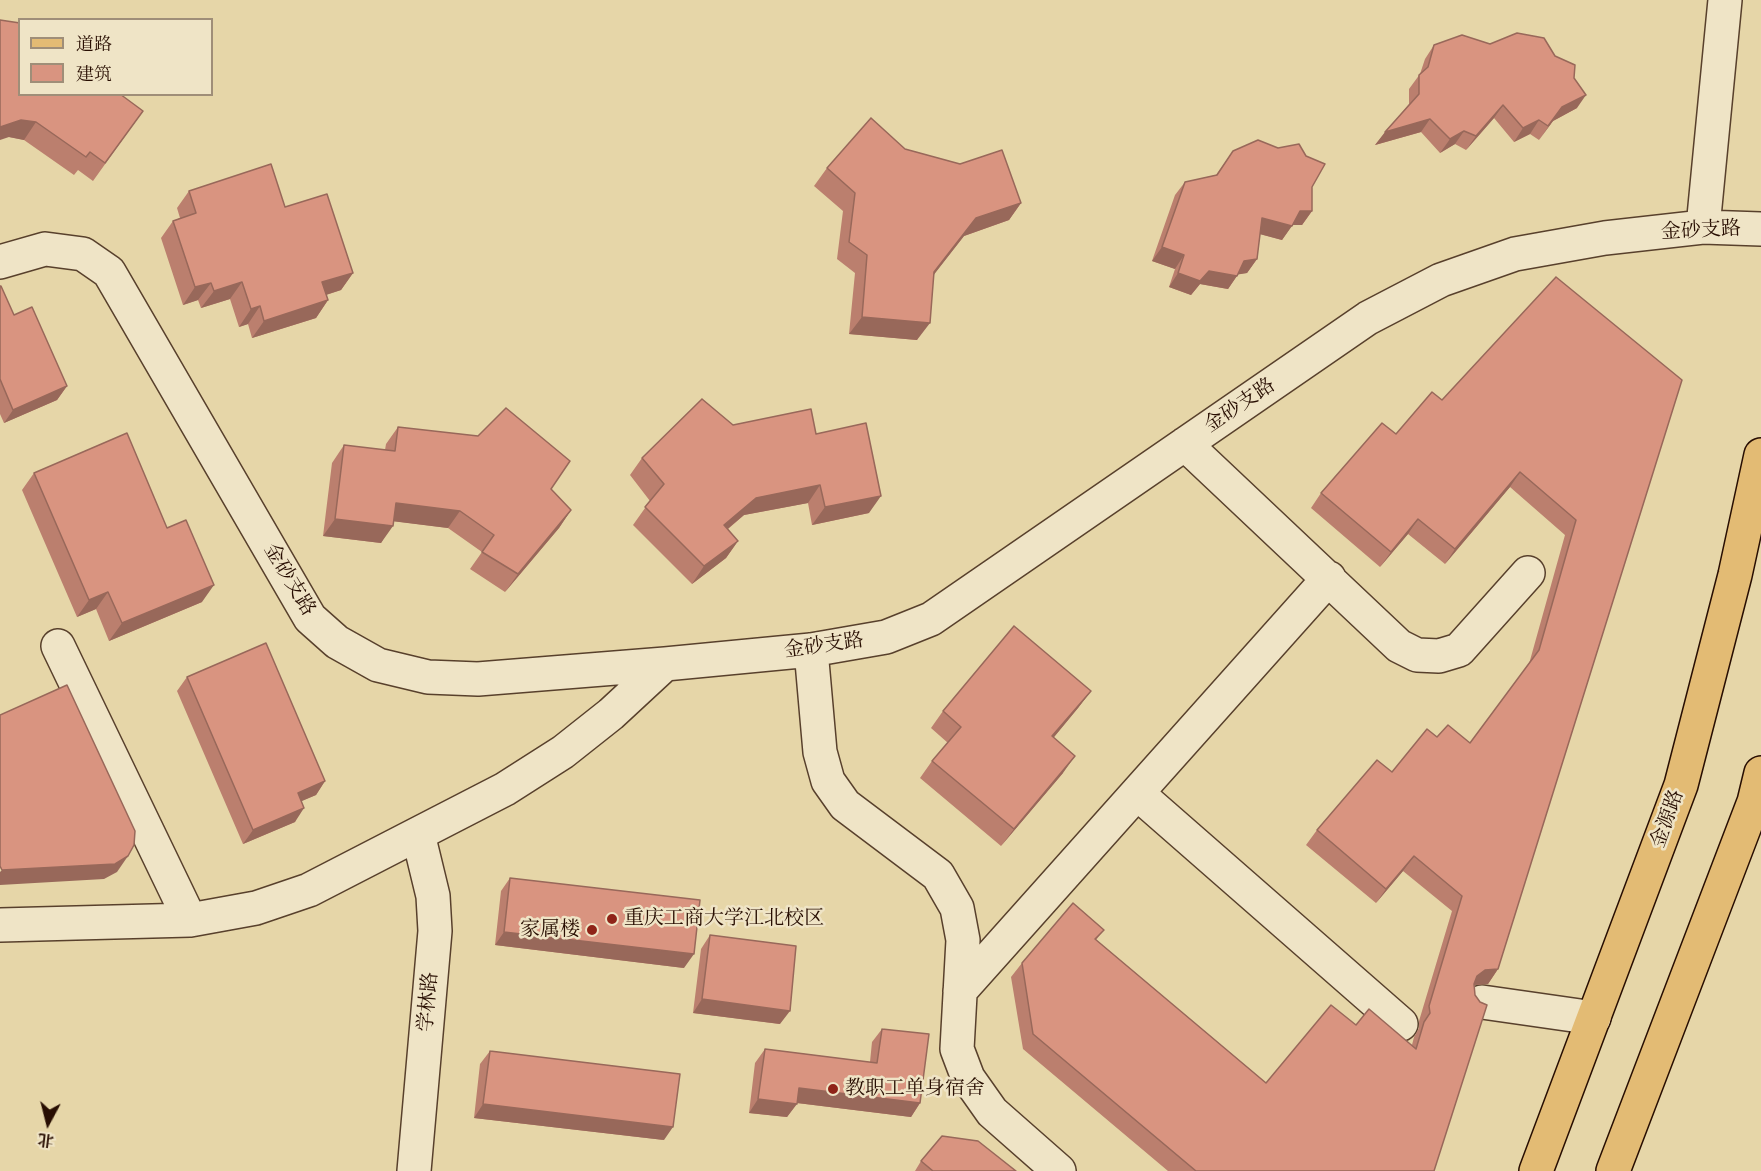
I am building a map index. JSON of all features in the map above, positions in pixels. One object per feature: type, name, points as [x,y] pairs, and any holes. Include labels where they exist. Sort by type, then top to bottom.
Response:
[{"type":"main road","name":"金源路","points":[[1536,1171],[1681,785],[1735,575],[1761,455]]},
{"type":"main road","points":[[1620,1162],[1754,802],[1761,773]]},
{"type":"street","points":[[1703,227],[1725,0]]},
{"type":"street","name":"金砂支路","points":[[0,262],[45,249],[83,254],[109,272],[310,618],[337,642],[378,665],[429,677],[478,679],[811,650],[886,637],[931,619],[1368,318],[1441,280],[1515,254],[1605,238],[1703,227],[1761,229]]},
{"type":"street","points":[[1185,444],[1399,646],[1417,655],[1439,656],[1459,650],[1528,573]]},
{"type":"street","points":[[960,991],[1329,578]]},
{"type":"street","points":[[58,646],[190,920]]},
{"type":"street","points":[[811,650],[820,752],[828,781],[845,805],[938,875],[957,908],[963,940],[957,1049],[968,1078],[992,1112],[1059,1171]]},
{"type":"street","points":[[0,925],[190,920],[256,908],[309,890],[505,789],[563,752],[611,714],[665,664]]},
{"type":"street","points":[[1137,793],[1401,1024]]},
{"type":"street","name":"学林路","points":[[414,1171],[435,931],[433,896],[418,834]]},
{"type":"street","points":[[1482,1002],[1594,1018]]},
{"type":"building","points":[[0,20],[18,23],[18,96],[123,96],[143,111],[105,163],[90,152],[86,157],[36,122],[21,120],[0,127]]},
{"type":"building","points":[[1517,33],[1544,38],[1555,56],[1575,65],[1574,78],[1586,95],[1562,107],[1548,126],[1539,120],[1523,128],[1503,105],[1476,136],[1464,131],[1450,139],[1430,119],[1385,132],[1419,94],[1419,75],[1428,67],[1434,45],[1462,35],[1490,44]]},
{"type":"building","points":[[871,118],[905,149],[960,164],[1002,150],[1021,203],[976,218],[934,272],[930,323],[862,317],[867,255],[849,242],[855,193],[827,168]]},
{"type":"building","points":[[1258,140],[1278,148],[1299,144],[1306,156],[1325,164],[1312,187],[1312,211],[1300,211],[1292,226],[1262,218],[1257,259],[1244,261],[1237,276],[1209,271],[1200,281],[1178,273],[1184,255],[1162,247],[1185,182],[1217,175],[1233,151]]},
{"type":"building","points":[[271,164],[285,207],[327,194],[353,273],[322,282],[328,300],[264,321],[260,306],[251,309],[242,282],[214,291],[211,283],[195,287],[173,221],[196,213],[189,191]]},
{"type":"building","points":[[1556,277],[1682,380],[1498,969],[1485,970],[1477,976],[1474,984],[1475,995],[1480,1002],[1487,1005],[1434,1171],[1196,1171],[1033,1034],[1022,963],[1073,903],[1104,930],[1095,939],[1266,1083],[1331,1005],[1356,1025],[1369,1009],[1416,1049],[1424,1022],[1430,1013],[1429,1006],[1462,896],[1414,856],[1386,889],[1317,830],[1377,760],[1392,772],[1427,729],[1437,737],[1448,725],[1470,743],[1539,650],[1576,520],[1520,472],[1455,549],[1418,519],[1391,552],[1321,493],[1382,423],[1396,434],[1432,392],[1442,400]]},
{"type":"building","points":[[0,286],[14,315],[32,307],[67,386],[13,410],[0,379]]},
{"type":"building","points":[[702,399],[733,425],[811,409],[816,434],[866,423],[881,496],[825,507],[820,485],[756,498],[724,525],[738,541],[704,566],[645,507],[664,484],[642,458]]},
{"type":"building","points":[[506,408],[570,461],[551,489],[571,510],[518,574],[482,552],[494,535],[460,511],[396,503],[393,526],[335,519],[344,445],[395,451],[398,427],[478,436]]},
{"type":"building","points":[[127,433],[167,528],[186,520],[214,585],[122,623],[108,592],[89,600],[34,473]]},
{"type":"building","points":[[1014,626],[1091,691],[1052,736],[1075,756],[1014,829],[932,761],[961,727],[943,711]]},
{"type":"building","points":[[266,643],[325,781],[298,793],[304,808],[253,830],[187,677]]},
{"type":"building","points":[[67,685],[135,831],[134,845],[128,856],[115,864],[2,870],[0,866],[0,715]]},
{"type":"building","name":"家属楼","points":[[510,878],[700,900],[694,954],[504,932]]},
{"type":"building","points":[[710,935],[796,946],[790,1011],[702,999]]},
{"type":"building","name":"教职工单身宿舍","points":[[882,1029],[929,1034],[920,1103],[799,1088],[797,1104],[758,1099],[765,1049],[877,1063]]},
{"type":"building","points":[[490,1051],[680,1074],[673,1127],[483,1104]]},
{"type":"building","points":[[942,1136],[978,1141],[1016,1171],[933,1171],[921,1161]]},
{"type":"place","name":"重庆工商大学江北校区","points":[[612,919]]},
{"type":"place","name":"家属楼","points":[[592,930]]},
{"type":"place","name":"教职工单身宿舍","points":[[833,1089]]}]
